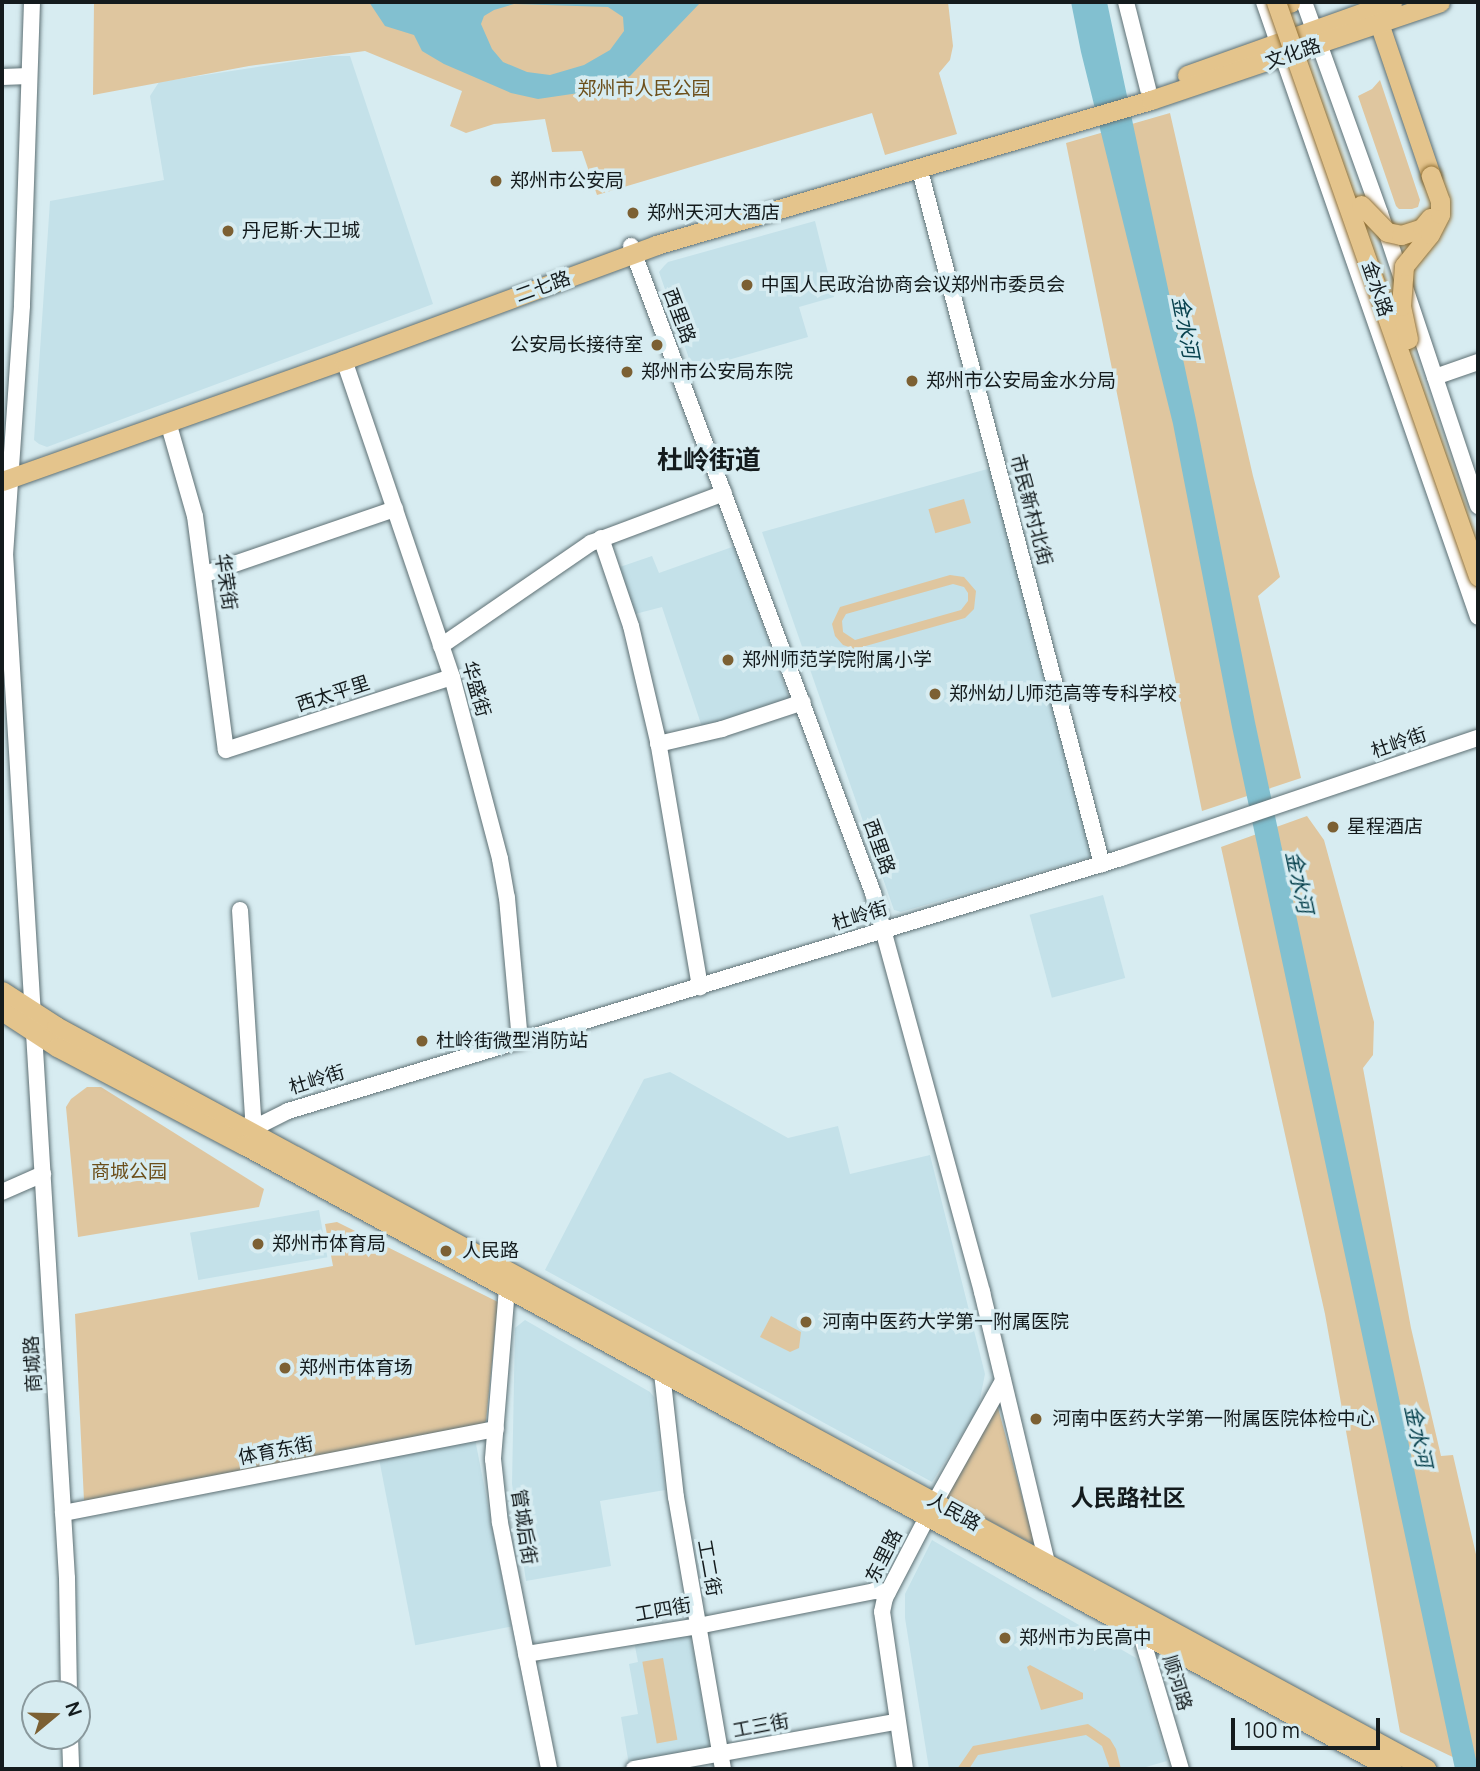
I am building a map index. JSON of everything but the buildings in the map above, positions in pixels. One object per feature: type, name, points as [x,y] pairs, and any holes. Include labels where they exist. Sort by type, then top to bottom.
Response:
[{"type":"main road","name":"金水路","points":[[1290,2],[1478,538]]},
{"type":"main road","name":"金水路","points":[[1290,2],[1478,576]]},
{"type":"main road","name":"文化路","points":[[1092,113],[1281,50],[1380,9],[1440,2]]},
{"type":"main road","points":[[1380,9],[1440,201],[1440,215],[1430,234],[1404,267],[1401,306],[1408,339]]},
{"type":"main road","name":"二七路","points":[[5,475],[632,250],[1092,113]]},
{"type":"main road","name":"二七路","points":[[5,475],[168,422],[344,360],[632,250],[919,167],[1092,113]]},
{"type":"main road","points":[[1361,205],[1387,232],[1411,234],[1422,228],[1431,217],[1434,201],[1431,176]]},
{"type":"main road","name":"人民路","points":[[2,991],[56,1026],[507,1288],[662,1373],[931,1509],[1047,1563],[1427,1769]]},
{"type":"main road","name":"人民路","points":[[2,1011],[57,1047],[248,1137],[931,1509],[1140,1633],[1392,1769]]},
{"type":"street","name":"商城路","points":[[32,2],[22,306],[5,475],[5,553],[36,1031],[63,1513],[69,1680]]},
{"type":"street","points":[[1126,2],[1145,94]]},
{"type":"street","points":[[1264,2],[1478,617]]},
{"type":"street","points":[[1290,2],[1316,37],[1436,377],[1478,506]]},
{"type":"street","points":[[2,77],[29,76]]},
{"type":"street","name":"市民新村北街","points":[[919,167],[1102,864]]},
{"type":"street","name":"西里路","points":[[632,250],[862,859],[884,930],[975,1269],[1047,1563]]},
{"type":"street","name":"华盛街","points":[[344,360],[452,677],[500,859],[507,898],[520,1041]]},
{"type":"street","points":[[1436,377],[1478,362]]},
{"type":"street","name":"华荣街","points":[[168,422],[195,516],[205,574],[226,750]]},
{"type":"street","points":[[441,646],[601,538],[724,493]]},
{"type":"street","points":[[205,574],[395,509]]},
{"type":"street","points":[[601,538],[631,625],[658,744],[699,986]]},
{"type":"street","name":"西太平里","points":[[226,750],[452,677]]},
{"type":"street","points":[[658,744],[722,729],[803,702]]},
{"type":"street","name":"杜岭街","points":[[248,1137],[288,1111],[1102,864],[1478,738]]},
{"type":"street","points":[[240,910],[248,1137]]},
{"type":"street","points":[[2,1192],[43,1174]]},
{"type":"street","name":"管城后街","points":[[507,1288],[493,1459],[500,1523],[549,1769]]},
{"type":"street","name":"工二街","points":[[662,1373],[676,1497],[722,1762]]},
{"type":"street","name":"东里路","points":[[905,1769],[881,1612],[888,1592],[931,1509],[1003,1381]]},
{"type":"street","name":"体育东街","points":[[63,1513],[496,1429]]},
{"type":"street","name":"工四街","points":[[526,1654],[698,1626],[873,1591],[888,1592]]},
{"type":"street","name":"顺河路","points":[[1133,1609],[1181,1769]]},
{"type":"street","name":"工三街","points":[[634,1769],[722,1762],[896,1722]]},
{"type":"street","points":[[70,1750],[71,1769]]},
{"type":"shaded area","name":"丹尼斯·大卫城","points":[[330,56],[350,56],[433,304],[47,447],[39,444],[34,440],[50,201],[164,180],[150,96],[159,82]]},
{"type":"shaded area","name":"中国人民政治协商会议郑州市委员会","points":[[815,221],[834,297],[799,307],[808,337],[693,370],[659,272],[668,262]]},
{"type":"shaded area","name":"郑州幼儿师范高等专科学校","points":[[991,468],[1095,856],[901,912],[894,910],[762,532]]},
{"type":"shaded area","name":"郑州师范学院附属小学","points":[[735,546],[791,704],[703,730],[662,607],[631,615],[617,568],[652,556],[659,573]]},
{"type":"shaded area","points":[[1103,895],[1125,978],[1052,998],[1030,915]]},
{"type":"shaded area","name":"河南中医药大学第一附属医院","points":[[670,1072],[788,1138],[838,1126],[850,1174],[930,1155],[985,1374],[978,1409],[932,1482],[545,1270],[644,1079]]},
{"type":"shaded area","name":"郑州市体育局","points":[[319,1210],[327,1257],[198,1280],[190,1233]]},
{"type":"shaded area","points":[[525,1320],[650,1392],[654,1397],[665,1490],[600,1501],[611,1566],[526,1581],[512,1484],[515,1328]]},
{"type":"shaded area","points":[[475,1439],[511,1626],[415,1645],[379,1458]]},
{"type":"shaded area","name":"郑州市为民高中","points":[[932,1540],[1136,1658],[1167,1761],[1139,1769],[929,1769],[905,1618],[905,1594]]},
{"type":"shaded area","points":[[690,1632],[711,1750],[629,1765],[621,1717],[638,1714],[629,1664],[638,1662],[634,1641]]},
{"type":"green space","name":"郑州市人民公园","points":[[94,2],[948,2],[953,46],[950,60],[939,73],[957,134],[885,155],[872,113],[597,195],[582,151],[552,152],[545,119],[494,124],[466,133],[450,126],[462,91],[365,51],[249,66],[93,95]]},
{"type":"green space","points":[[1380,80],[1420,200],[1418,207],[1412,209],[1399,209],[1396,206],[1358,96],[1372,89]]},
{"type":"green space","points":[[1170,113],[1253,476],[1280,577],[1258,596],[1301,778],[1202,811],[1066,143]]},
{"type":"green space","points":[[964,499],[971,523],[935,533],[928,509]]},
{"type":"green space","points":[[950,575],[964,577],[976,591],[974,609],[965,618],[855,649],[843,645],[835,636],[832,624],[840,607]],"holes":[[[953,584],[964,587],[968,593],[968,601],[961,610],[855,640],[843,632],[842,621],[846,614]]]},
{"type":"green space","points":[[1307,816],[1324,840],[1374,1022],[1373,1055],[1363,1068],[1411,1328],[1441,1456],[1453,1455],[1478,1563],[1478,1769],[1400,1732],[1325,1314],[1221,847]]},
{"type":"green space","name":"商城公园","points":[[87,1087],[101,1087],[264,1189],[259,1207],[78,1237],[66,1107],[71,1099]]},
{"type":"green space","name":"郑州市体育场","points":[[337,1222],[498,1302],[486,1421],[483,1427],[84,1501],[75,1314],[333,1266],[325,1224]]},
{"type":"green space","points":[[771,1316],[801,1332],[799,1348],[790,1352],[760,1337]]},
{"type":"green space","points":[[997,1404],[1035,1545],[945,1497]]},
{"type":"green space","points":[[663,1658],[677,1740],[657,1743],[642,1662]]},
{"type":"green space","points":[[1030,1665],[1083,1693],[1083,1699],[1041,1710],[1027,1667]]},
{"type":"green space","points":[[1088,1724],[1110,1739],[1116,1749],[1121,1769],[1110,1769],[1102,1746],[1086,1735],[978,1755],[969,1769],[957,1769],[973,1746]]},
{"type":"water","points":[[369,2],[701,2],[630,76],[606,89],[538,99],[511,93],[444,64],[422,51],[414,35],[385,26]],"holes":[[[514,4],[608,7],[623,17],[624,31],[610,50],[584,65],[550,75],[527,72],[503,62],[492,49],[481,24],[484,16]]]},
{"type":"water","points":[[1071,2],[1107,2],[1196,420],[1255,722],[1478,1769],[1455,1769],[1232,727],[1173,424]]},
{"type":"place","name":"郑州市公安局","points":[[496,181]]},
{"type":"place","name":"郑州天河大酒店","points":[[633,213]]},
{"type":"place","name":"丹尼斯·大卫城","points":[[228,231]]},
{"type":"place","name":"中国人民政治协商会议郑州市委员会","points":[[747,285]]},
{"type":"place","name":"公安局长接待室","points":[[657,345]]},
{"type":"place","name":"郑州市公安局东院","points":[[627,372]]},
{"type":"place","name":"郑州市公安局金水分局","points":[[912,381]]},
{"type":"place","name":"郑州师范学院附属小学","points":[[728,660]]},
{"type":"place","name":"郑州幼儿师范高等专科学校","points":[[935,694]]},
{"type":"place","name":"星程酒店","points":[[1333,827]]},
{"type":"place","name":"杜岭街微型消防站","points":[[422,1041]]},
{"type":"place","name":"郑州市体育局","points":[[258,1244]]},
{"type":"place","name":"人民路","points":[[446,1251]]},
{"type":"place","name":"河南中医药大学第一附属医院","points":[[806,1322]]},
{"type":"place","name":"郑州市体育场","points":[[285,1368]]},
{"type":"place","name":"河南中医药大学第一附属医院体检中心","points":[[1036,1419]]},
{"type":"place","name":"郑州市为民高中","points":[[1005,1638]]},
{"type":"district","name":"杜岭街道","points":[[709,460]]},
{"type":"district","name":"人民路社区","points":[[1128,1497]]},
{"type":"water label","name":"金水河","points":[[1186,327]]},
{"type":"water label","name":"金水河","points":[[1300,882]]},
{"type":"water label","name":"金水河","points":[[1419,1436]]}]
